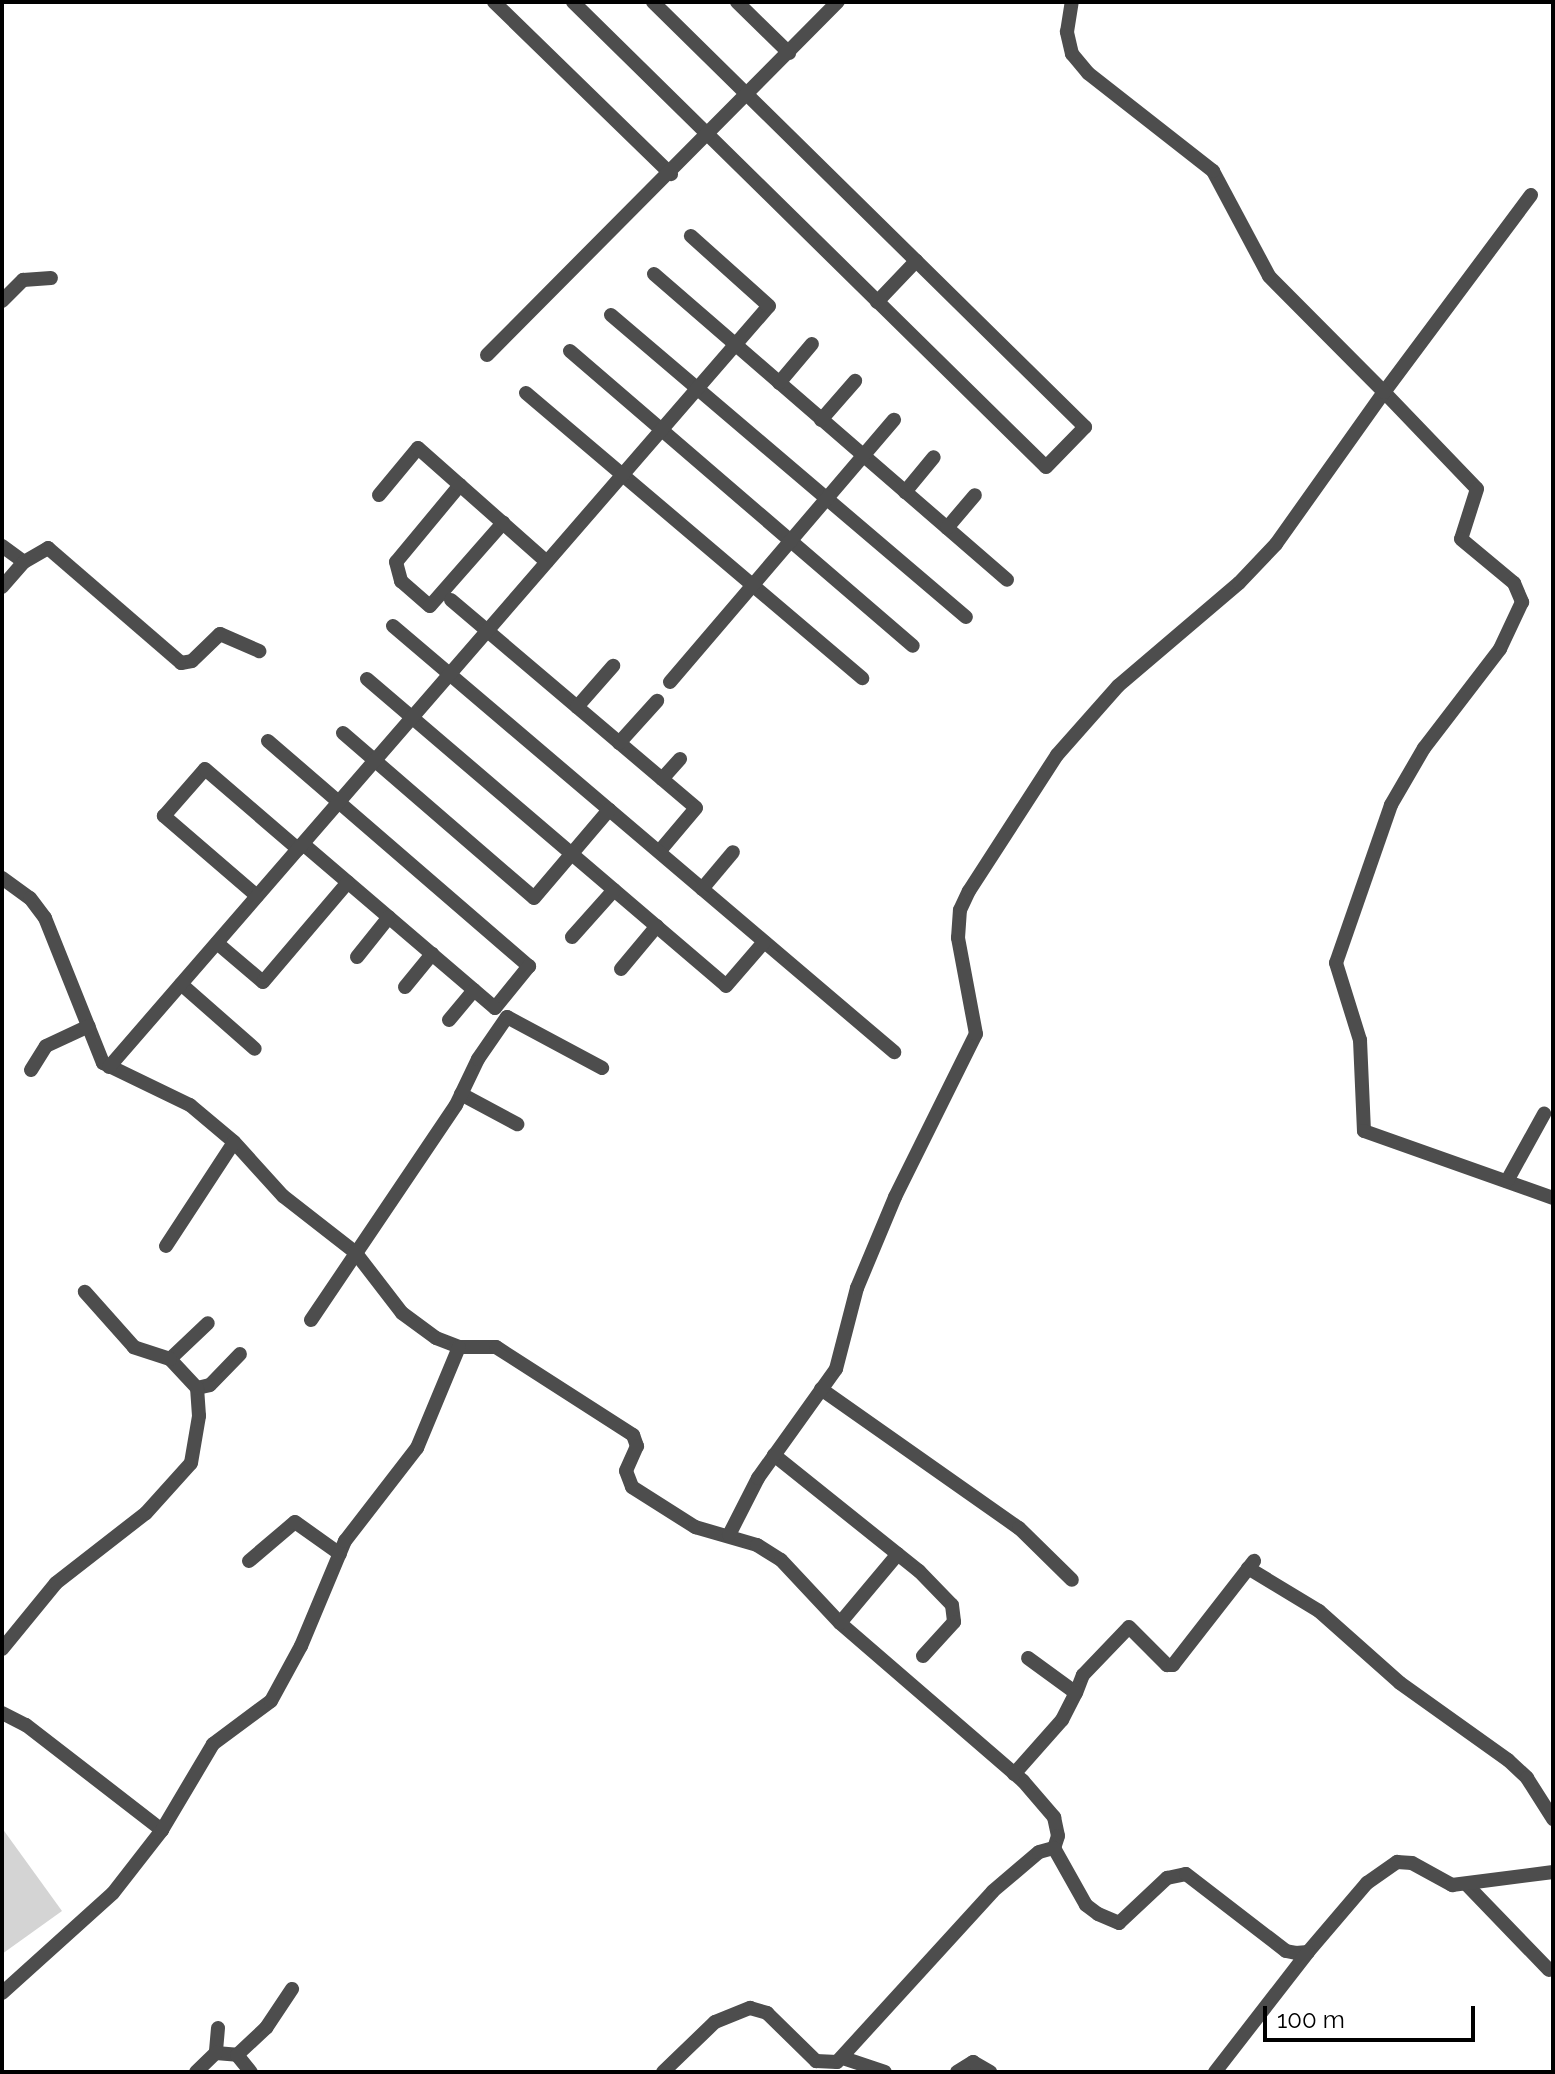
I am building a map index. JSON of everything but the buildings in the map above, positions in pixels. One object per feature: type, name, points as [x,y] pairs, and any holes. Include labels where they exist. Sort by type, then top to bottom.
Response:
[{"type":"street","points":[[573,2],[1046,467],[1085,427],[653,2]]},
{"type":"street","points":[[737,2],[789,53]]},
{"type":"street","points":[[487,355],[671,174],[832,8],[815,2]]},
{"type":"street","points":[[1072,2],[1067,32],[1072,54],[1088,73],[1213,171],[1269,276],[1477,489],[1461,539],[1514,583],[1522,602],[1500,649],[1424,748],[1391,805],[1336,963],[1360,1040],[1364,1131],[1553,1198]]},
{"type":"street","points":[[501,4],[671,174]]},
{"type":"street","points":[[729,1535],[774,1455],[836,1369],[857,1288],[895,1197],[976,1034],[958,938],[960,910],[969,891],[1057,755],[1118,686],[1239,583],[1276,544],[1384,392],[1531,195]]},
{"type":"street","points":[[109,1067],[769,306],[691,236]]},
{"type":"street","points":[[877,302],[916,261]]},
{"type":"street","points":[[654,274],[1007,580]]},
{"type":"street","points":[[2,301],[23,280],[51,278]]},
{"type":"street","points":[[611,315],[966,617]]},
{"type":"street","points":[[779,383],[812,344]]},
{"type":"street","points":[[570,351],[913,646]]},
{"type":"street","points":[[821,420],[855,381]]},
{"type":"street","points":[[526,393],[862,678]]},
{"type":"street","points":[[670,682],[894,420]]},
{"type":"street","points":[[379,495],[418,448],[547,562]]},
{"type":"street","points":[[905,492],[934,457]]},
{"type":"street","points":[[460,485],[396,562],[401,581],[430,606],[503,523]]},
{"type":"street","points":[[947,528],[975,495]]},
{"type":"street","points":[[2,546],[24,562]]},
{"type":"street","points":[[2,587],[24,562],[48,548],[181,663],[192,661],[220,634],[259,651]]},
{"type":"street","points":[[451,600],[696,808],[659,852]]},
{"type":"street","points":[[393,626],[894,1052]]},
{"type":"street","points":[[577,707],[613,666]]},
{"type":"street","points":[[367,679],[726,986],[764,942]]},
{"type":"street","points":[[619,743],[657,701]]},
{"type":"street","points":[[343,733],[534,898],[609,810]]},
{"type":"street","points":[[257,896],[164,816],[205,769],[348,882],[495,1008],[529,966],[268,741]]},
{"type":"street","points":[[662,779],[680,759]]},
{"type":"street","points":[[702,889],[733,852]]},
{"type":"street","points":[[2,878],[41,909],[109,1067],[190,1105],[234,1142],[283,1196],[355,1252],[402,1313],[436,1338],[459,1347],[496,1347],[610,1418],[637,1441],[626,1471],[632,1487],[695,1527],[729,1535],[770,1552],[840,1623],[1014,1774],[1054,1817],[1058,1836],[1054,1848],[1086,1905],[1119,1923],[1167,1878],[1186,1874],[1286,1951],[1308,1952]]},
{"type":"street","points":[[217,943],[263,982],[348,882]]},
{"type":"street","points":[[572,937],[614,890]]},
{"type":"street","points":[[357,957],[389,917]]},
{"type":"street","points":[[621,969],[657,926]]},
{"type":"street","points":[[405,987],[432,954]]},
{"type":"street","points":[[181,984],[255,1049]]},
{"type":"street","points":[[449,1020],[474,990]]},
{"type":"street","points":[[311,1320],[461,1094],[507,1017],[602,1068]]},
{"type":"street","points":[[31,1070],[46,1046],[89,1026]]},
{"type":"street","points":[[461,1094],[517,1124]]},
{"type":"street","points":[[1507,1181],[1544,1114]]},
{"type":"street","points":[[166,1246],[234,1142]]},
{"type":"street","points":[[2,1649],[56,1583],[146,1513],[187,1470],[199,1416],[197,1388],[170,1359],[134,1347],[85,1292]]},
{"type":"street","points":[[170,1359],[208,1323]]},
{"type":"street","points":[[2,1993],[113,1893],[162,1830],[213,1744],[271,1701],[301,1646],[353,1526],[417,1448],[459,1347]]},
{"type":"street","points":[[197,1388],[210,1385],[240,1354]]},
{"type":"street","points":[[821,1389],[1009,1520],[1072,1580]]},
{"type":"street","points":[[774,1455],[941,1591],[956,1612],[954,1622],[923,1656]]},
{"type":"street","points":[[249,1561],[295,1522],[340,1554]]},
{"type":"street","points":[[840,1623],[898,1554]]},
{"type":"street","points":[[1014,1774],[1062,1720],[1083,1675],[1125,1627],[1173,1665],[1251,1564],[1319,1611],[1400,1683],[1508,1760],[1527,1778],[1553,1819]]},
{"type":"street","points":[[1028,1658],[1076,1693]]},
{"type":"street","points":[[2,1713],[26,1725],[162,1830]]},
{"type":"street","points":[[663,2072],[715,2022],[750,2008],[767,2013],[823,2065],[843,2058],[879,2011],[993,1891],[1039,1852],[1054,1848]]},
{"type":"street","points":[[1215,2072],[1308,1952],[1367,1883],[1397,1862],[1412,1863],[1445,1883],[1467,1885],[1553,1872]]},
{"type":"street","points":[[1467,1885],[1549,1970]]},
{"type":"street","points":[[237,2055],[266,2028],[292,1989]]},
{"type":"street","points":[[196,2072],[216,2053],[218,2028]]},
{"type":"street","points":[[216,2053],[237,2055],[251,2072]]},
{"type":"street","points":[[843,2058],[885,2072]]},
{"type":"street","points":[[957,2072],[973,2062],[990,2072]]},
{"type":"shaded area","points":[[2,1828],[62,1911],[2,1954]]}]
